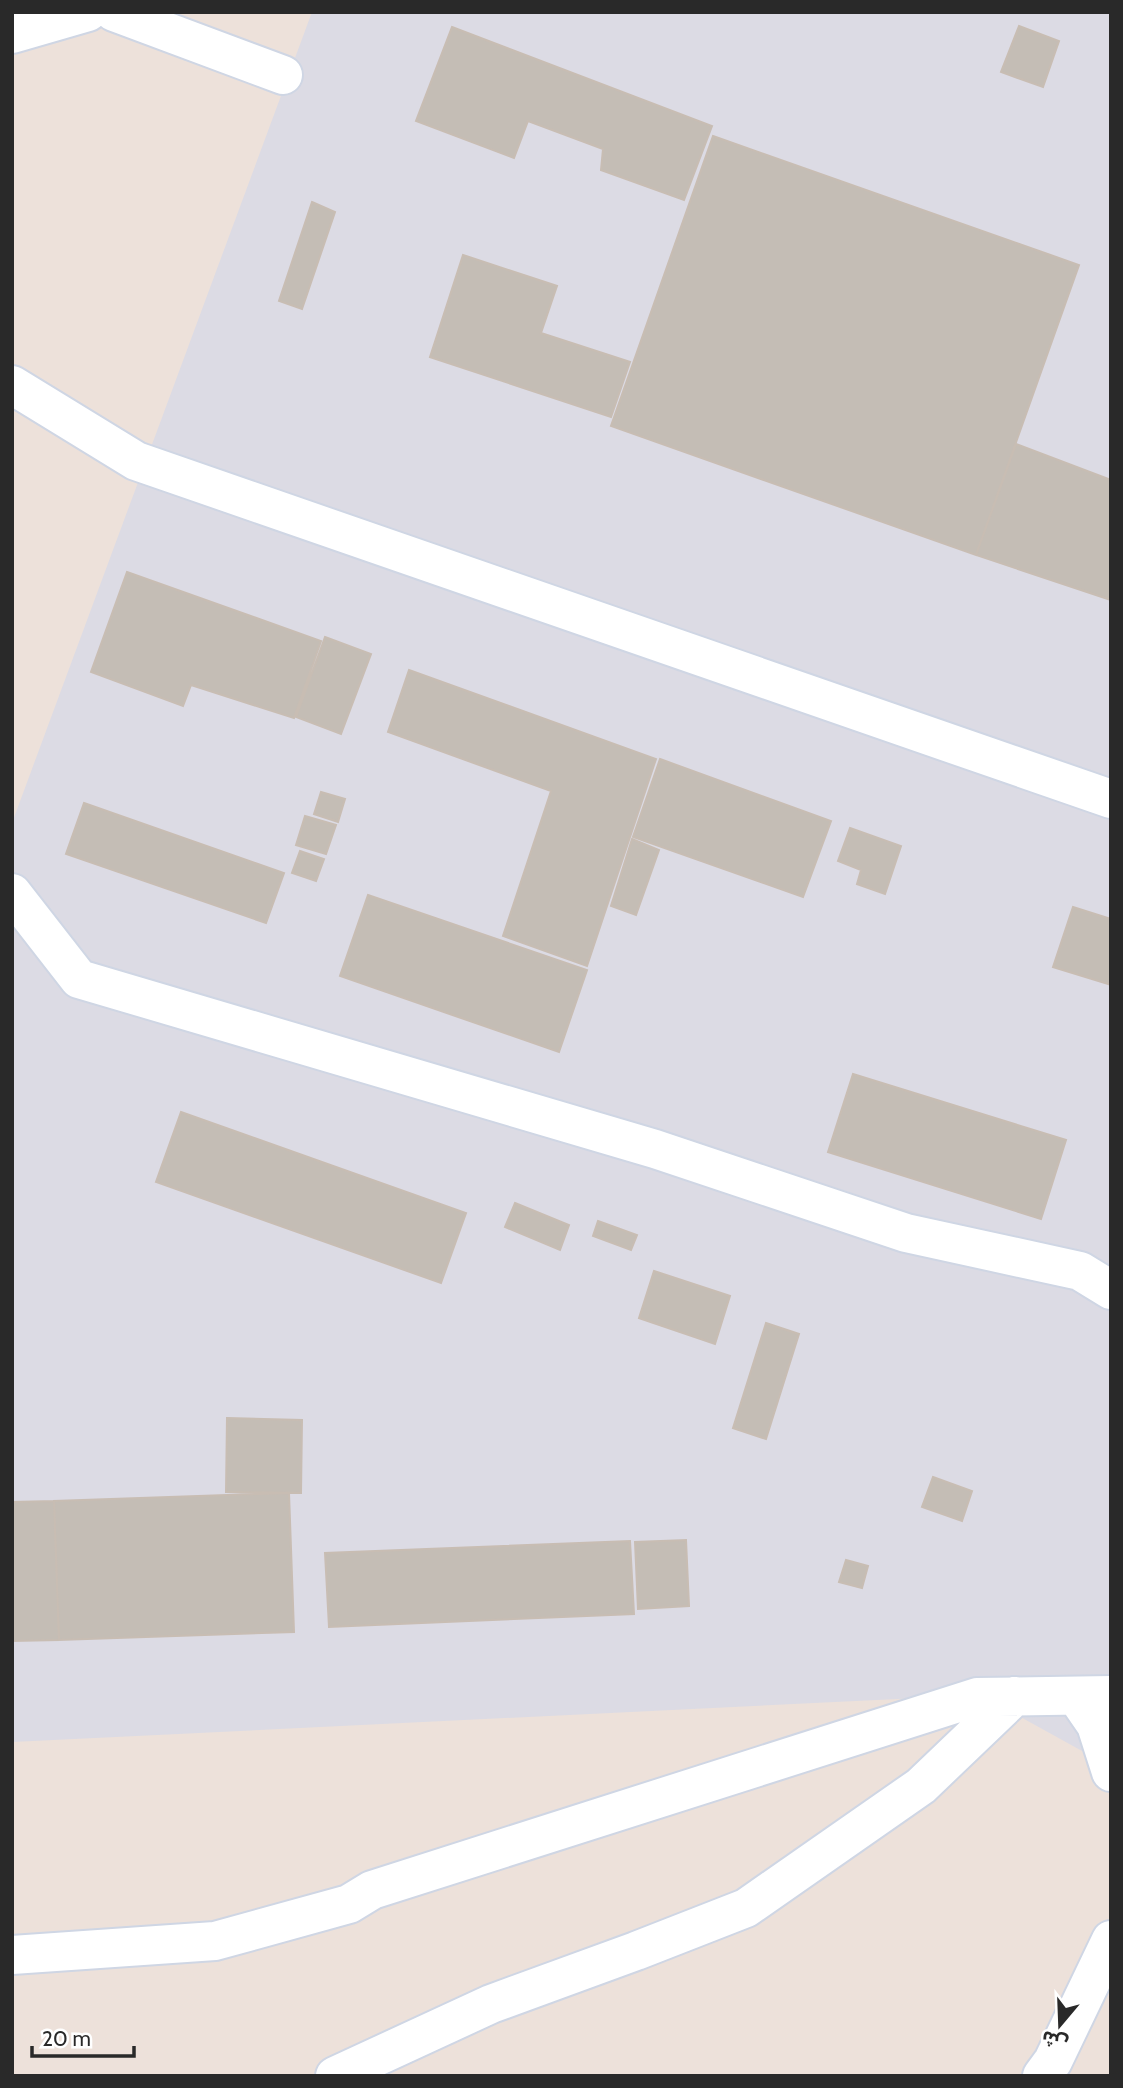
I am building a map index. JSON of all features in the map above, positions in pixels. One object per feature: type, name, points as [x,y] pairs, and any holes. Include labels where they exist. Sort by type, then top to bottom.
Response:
[{"type":"street","points":[[12,34],[88,12]]},
{"type":"street","points":[[114,12],[283,75]]},
{"type":"street","points":[[12,385],[136,461],[1111,799]]},
{"type":"street","points":[[12,893],[79,979],[655,1149],[906,1233],[1080,1271],[1111,1290]]},
{"type":"street","points":[[335,2076],[491,2004],[746,1908],[921,1786],[1015,1696]]},
{"type":"street","points":[[12,1955],[215,1941],[349,1904],[372,1890],[977,1697],[1093,1696],[1096,1725],[1111,1772]]},
{"type":"street","points":[[1042,2076],[1053,2061],[1111,1940]]},
{"type":"shaded area","points":[[312,12],[1111,12],[1111,1767],[981,1695],[12,1742],[12,823]]},
{"type":"building","points":[[1019,26],[1059,41],[1043,87],[1001,72]]},
{"type":"building","points":[[452,27],[712,126],[684,200],[601,170],[603,149],[528,121],[514,158],[416,121]]},
{"type":"building","points":[[713,136],[1079,265],[976,555],[611,426]]},
{"type":"building","points":[[312,202],[335,212],[302,309],[279,301]]},
{"type":"building","points":[[463,255],[557,286],[541,333],[630,362],[611,417],[430,357]]},
{"type":"building","points":[[1016,444],[1111,480],[1111,600],[976,555]]},
{"type":"building","points":[[127,572],[321,641],[294,718],[191,685],[183,706],[91,672]]},
{"type":"building","points":[[325,637],[371,654],[341,734],[296,717]]},
{"type":"building","points":[[409,670],[656,759],[587,966],[503,936],[551,791],[388,732]]},
{"type":"building","points":[[660,759],[831,821],[803,897],[633,837]]},
{"type":"building","points":[[321,792],[345,799],[338,822],[314,814]]},
{"type":"building","points":[[84,803],[284,873],[266,923],[66,854]]},
{"type":"building","points":[[305,816],[336,825],[326,854],[296,845]]},
{"type":"building","points":[[850,828],[901,846],[885,894],[857,884],[861,870],[838,861]]},
{"type":"building","points":[[632,839],[659,850],[636,915],[611,906]]},
{"type":"building","points":[[300,851],[324,859],[316,881],[292,873]]},
{"type":"building","points":[[368,895],[587,970],[559,1052],[340,976]]},
{"type":"building","points":[[1073,907],[1111,919],[1111,985],[1053,967]]},
{"type":"building","points":[[853,1074],[1066,1140],[1041,1219],[828,1152]]},
{"type":"building","points":[[181,1112],[466,1213],[441,1283],[156,1182]]},
{"type":"building","points":[[515,1203],[569,1225],[560,1250],[505,1227]]},
{"type":"building","points":[[598,1221],[637,1235],[631,1250],[593,1236]]},
{"type":"building","points":[[654,1271],[730,1296],[715,1344],[639,1318]]},
{"type":"building","points":[[766,1323],[799,1334],[766,1439],[733,1428]]},
{"type":"building","points":[[227,1418],[302,1420],[301,1493],[226,1492]]},
{"type":"building","points":[[933,1477],[972,1491],[962,1521],[922,1507]]},
{"type":"building","points":[[289,1493],[294,1632],[59,1640],[54,1501]]},
{"type":"building","points":[[54,1501],[59,1640],[12,1641],[12,1502]]},
{"type":"building","points":[[686,1540],[689,1606],[638,1609],[635,1542]]},
{"type":"building","points":[[630,1541],[634,1614],[329,1627],[325,1553]]},
{"type":"building","points":[[846,1560],[868,1566],[862,1588],[839,1582]]}]
